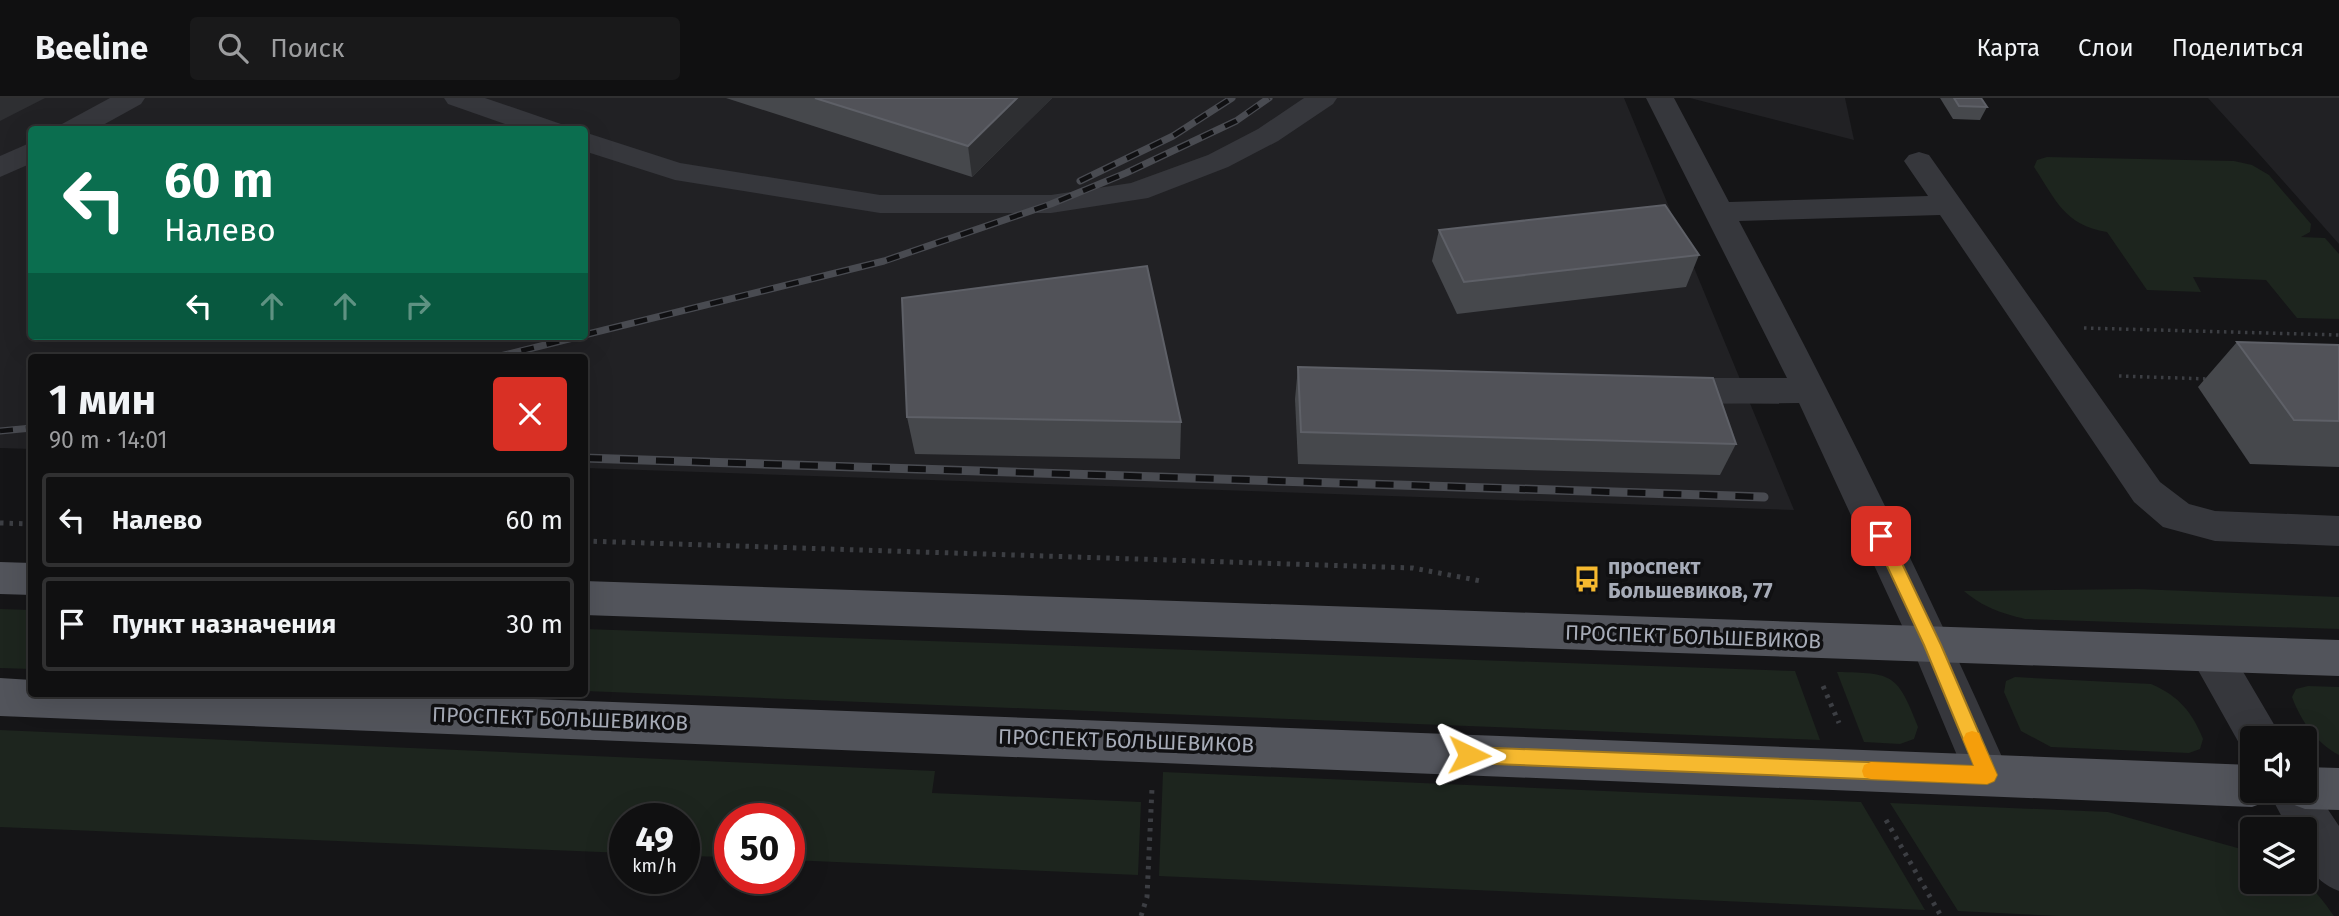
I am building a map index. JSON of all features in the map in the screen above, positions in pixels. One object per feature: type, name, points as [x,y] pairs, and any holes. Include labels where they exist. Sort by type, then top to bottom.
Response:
[{"type":"main road","points":[[0,578],[28,579]]},
{"type":"main road","name":"ПРОСПЕКТ БОЛЬШЕВИКОВ","points":[[588,598],[2339,658]]},
{"type":"main road","name":"ПРОСПЕКТ БОЛЬШЕВИКОВ","points":[[0,697],[2240,786]]},
{"type":"main road","points":[[2317,788],[2339,789]]},
{"type":"street","points":[[79,126],[131,98]]},
{"type":"street","points":[[458,98],[539,126]]},
{"type":"street","points":[[588,142],[675,172],[880,204],[1051,204],[1137,191],[1218,161],[1268,135],[1323,98]]},
{"type":"street","points":[[1660,98],[1811,390],[1932,645],[1987,775]]},
{"type":"street","points":[[0,168],[28,153]]},
{"type":"street","points":[[1919,162],[2147,492],[2177,516],[2215,526],[2339,531]]},
{"type":"street","points":[[1718,212],[1949,205]]},
{"type":"street","points":[[1634,391],[1811,390]]},
{"type":"street","points":[[2210,654],[2253,726]]},
{"type":"street","points":[[2298,803],[2339,868]]},
{"type":"path","points":[[2032,326],[2338,336]]},
{"type":"path","points":[[2065,374],[2216,379]]},
{"type":"path","points":[[0,523],[28,524]]},
{"type":"path","points":[[588,541],[1413,568],[1494,584]]},
{"type":"path","points":[[1820,678],[1840,727]]},
{"type":"path","points":[[1139,787],[1153,788],[1147,897],[1141,916]]},
{"type":"path","points":[[1882,814],[1941,916]]},
{"type":"shaded area","points":[[0,98],[1624,98],[1794,510],[588,468],[588,354],[28,354],[28,449],[0,448]]},
{"type":"shaded area","points":[[1690,98],[1845,98],[1854,140]]},
{"type":"shaded area","points":[[2208,98],[2339,98],[2339,244],[2260,155]]},
{"type":"shaded area","points":[[2047,157],[2234,161],[2252,165],[2269,175],[2311,224],[2310,232],[2301,237],[2325,238],[2339,254],[2339,319],[2297,318],[2266,280],[2193,277],[2201,292],[2147,290],[2107,232],[2081,224],[2055,200],[2034,167],[2037,160]]},
{"type":"shaded area","points":[[2137,589],[2339,597],[2339,629],[2025,619],[1992,609],[1964,591]]},
{"type":"shaded area","points":[[0,609],[28,610],[28,669],[0,668]]},
{"type":"shaded area","points":[[588,629],[1795,671],[1820,740],[588,691]]},
{"type":"shaded area","points":[[1837,672],[1871,674],[1891,680],[1904,696],[1918,727],[1914,739],[1900,744],[1864,742]]},
{"type":"shaded area","points":[[2015,677],[2151,684],[2177,700],[2189,713],[2203,739],[2200,749],[2189,753],[2051,747],[2021,731],[2004,692],[2006,681]]},
{"type":"shaded area","points":[[2308,686],[2339,687],[2339,755],[2317,739],[2317,726],[2307,726],[2305,723],[2292,697],[2296,689]]},
{"type":"shaded area","points":[[0,730],[935,771],[932,793],[1141,802],[1138,875],[805,861],[805,803],[714,803],[714,857],[700,856],[700,803],[609,803],[609,852],[0,827]]},
{"type":"shaded area","points":[[1163,772],[1861,802],[1925,910],[1159,876]]},
{"type":"shaded area","points":[[1890,803],[2108,812],[2240,849],[2240,894],[2317,894],[2334,916],[2060,916],[1958,911]]},
{"type":"building","points":[[815,98],[1017,98],[968,146]]},
{"type":"building","points":[[1954,98],[1981,98],[1987,107],[1959,106]]},
{"type":"building","points":[[1665,205],[1699,255],[1464,282],[1439,230]]},
{"type":"building","points":[[1147,266],[1181,422],[907,417],[902,298]]},
{"type":"building","points":[[2237,342],[2339,345],[2339,421],[2294,420]]},
{"type":"building","points":[[1298,367],[1713,378],[1736,444],[1301,432]]},
{"type":"railway","points":[[1080,181],[1173,136],[1232,98]]},
{"type":"railway","points":[[588,334],[884,261],[1051,204],[1126,173],[1236,121],[1269,98]]},
{"type":"railway","points":[[508,354],[565,340]]},
{"type":"railway","points":[[0,431],[28,428]]},
{"type":"railway","points":[[588,458],[1764,497]]},
{"type":"slow traffic","points":[[1871,771],[1987,775],[1972,739]]},
{"type":"place","name":"проспект Большевиков, 77","points":[[1587,579]]},
{"type":"route","points":[[1469,755],[1987,775],[1932,645],[1881,536]]}]
